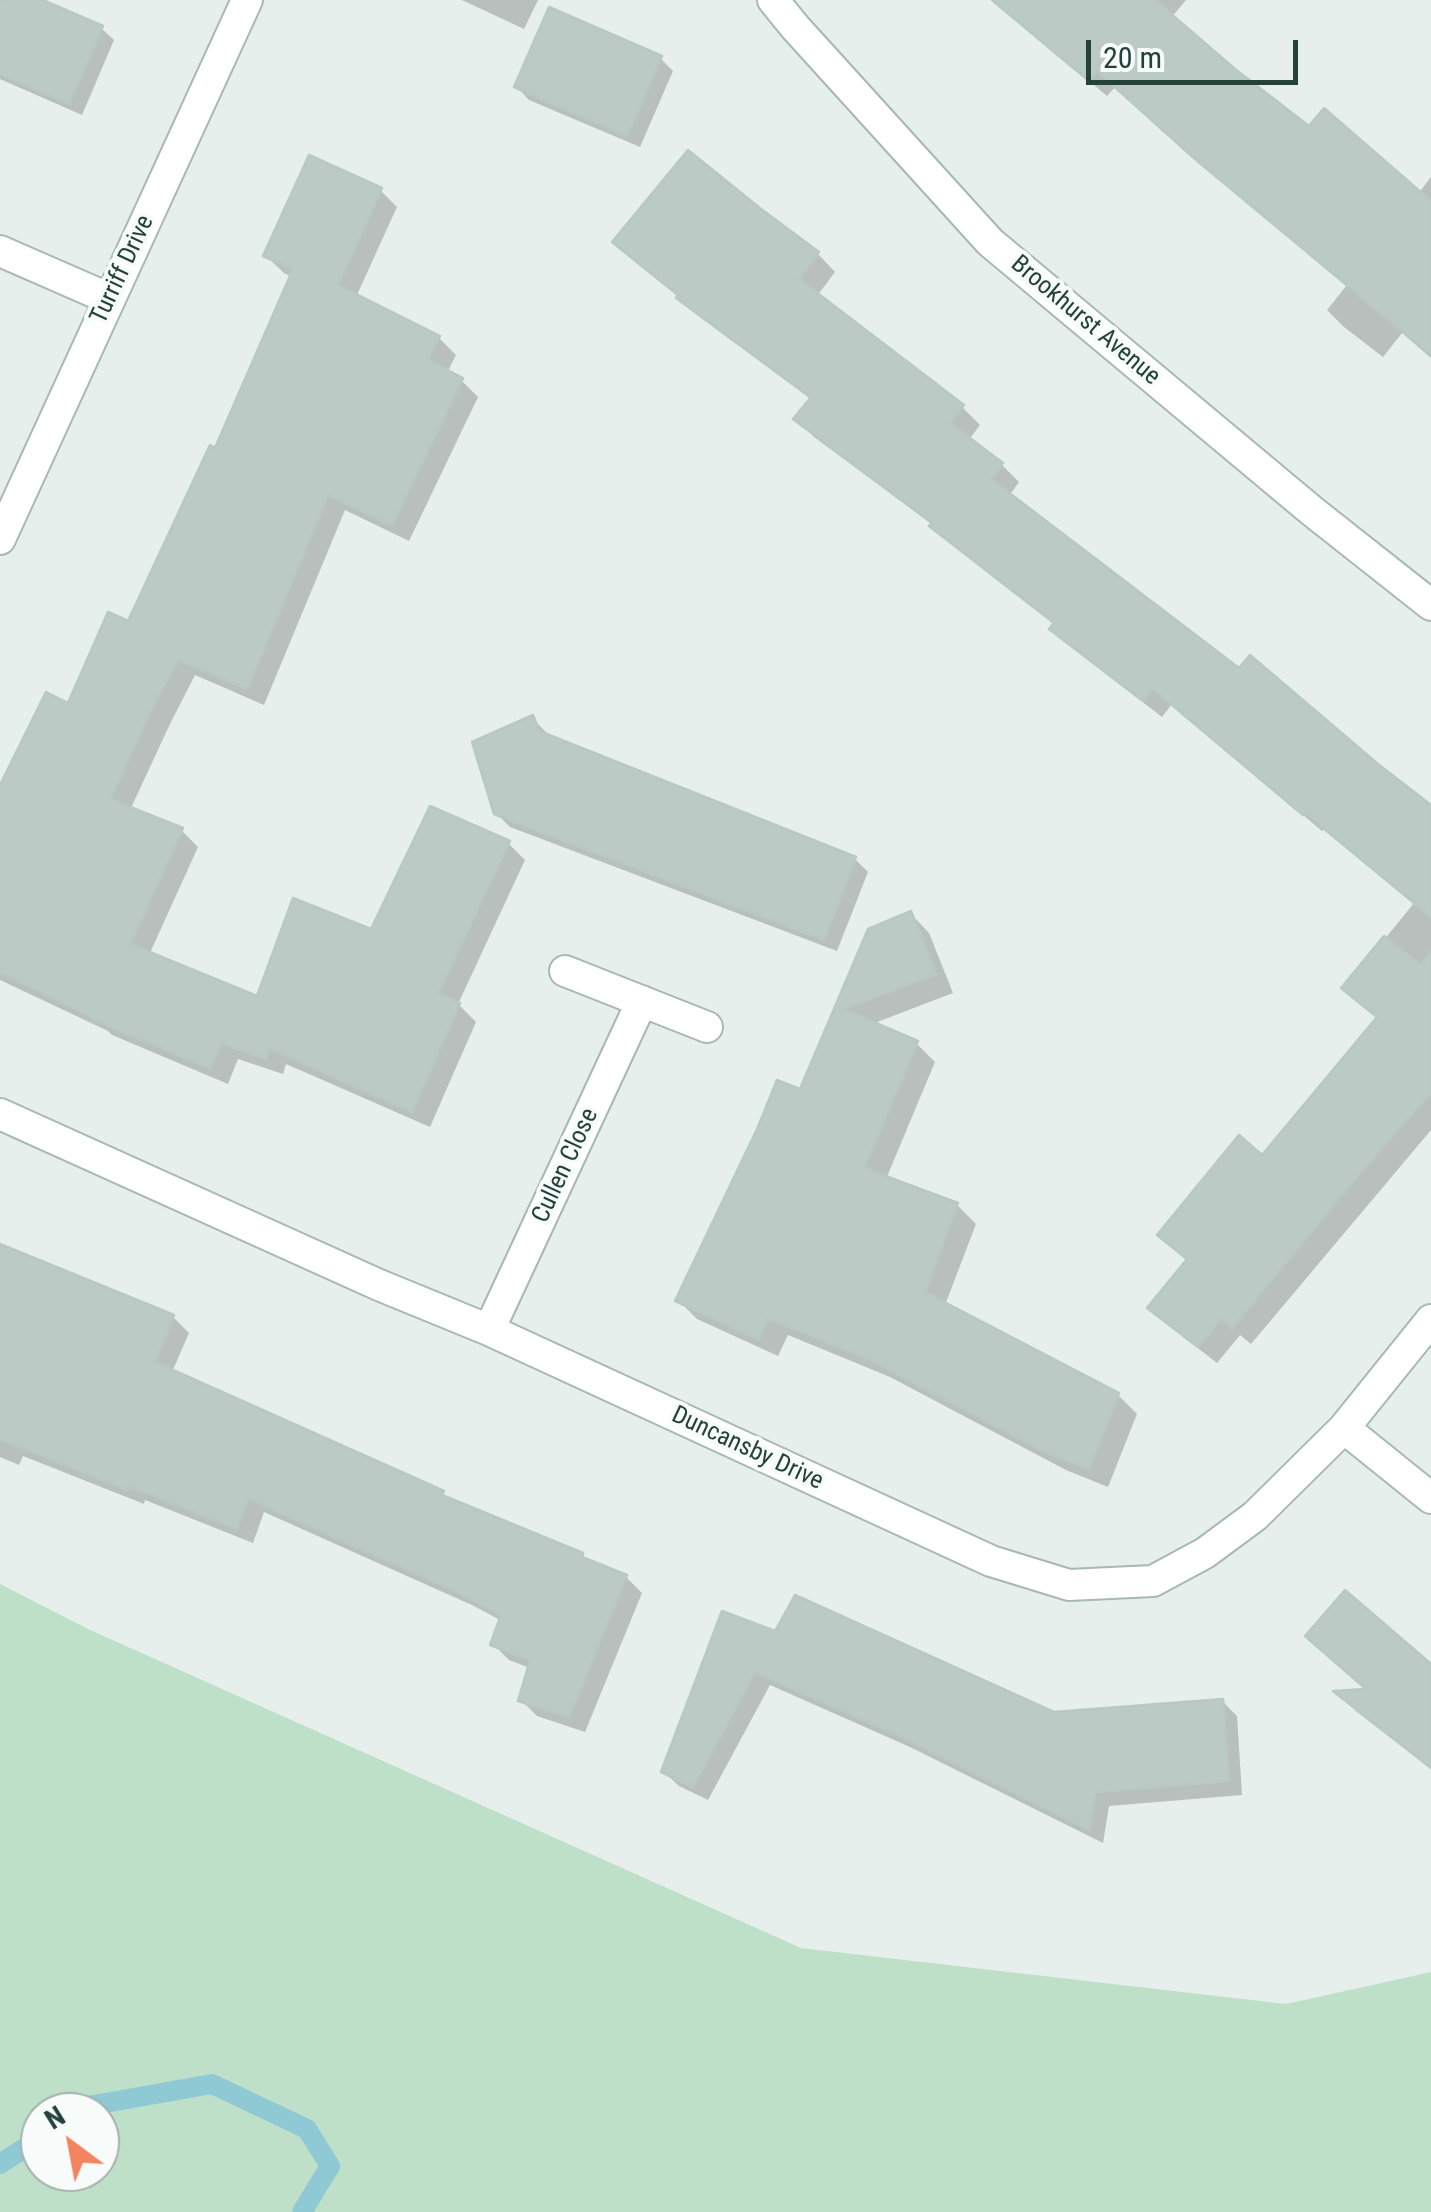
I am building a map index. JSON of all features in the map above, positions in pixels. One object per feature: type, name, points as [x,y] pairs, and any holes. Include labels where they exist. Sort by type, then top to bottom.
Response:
[{"type":"street","name":"Turriff Drive","points":[[0,539],[247,0]]},
{"type":"street","name":"Brookhurst Avenue","points":[[774,0],[990,242],[1431,605]]},
{"type":"street","points":[[0,251],[110,300]]},
{"type":"street","points":[[565,970],[706,1027]]},
{"type":"street","name":"Cullen Close","points":[[488,1330],[642,1002]]},
{"type":"street","name":"Duncansby Drive","points":[[0,1114],[488,1330],[991,1561],[1069,1584],[1153,1581],[1204,1553],[1255,1516],[1344,1428],[1431,1320]]},
{"type":"street","points":[[1344,1428],[1431,1498]]},
{"type":"green space","points":[[0,1584],[88,1629],[801,1948],[1286,2004],[1431,1972],[1431,2212],[0,2212]]},
{"type":"building","points":[[0,0],[43,0],[103,26],[69,104],[0,74]]},
{"type":"building","points":[[992,0],[1155,0],[1309,126],[1324,108],[1431,201],[1431,355],[1195,159],[1097,71],[1089,81]]},
{"type":"building","points":[[549,7],[662,56],[627,136],[514,87]]},
{"type":"building","points":[[688,150],[819,252],[799,279],[964,405],[950,423],[1003,463],[991,479],[1239,668],[1250,655],[1431,805],[1431,917],[1153,689],[1143,701],[1049,629],[1054,623],[929,526],[932,523],[793,419],[811,397],[676,298],[678,295],[612,242]]},
{"type":"building","points":[[309,155],[382,188],[338,285],[440,336],[428,360],[463,378],[392,525],[328,495],[247,689],[178,660],[110,799],[183,828],[130,944],[257,996],[293,898],[371,929],[430,806],[510,841],[438,993],[460,1003],[412,1112],[269,1048],[266,1059],[221,1043],[210,1068],[92,1019],[0,972],[0,785],[46,692],[68,703],[108,612],[128,621],[210,445],[215,448],[293,269],[263,256]]},
{"type":"building","points":[[533,715],[539,731],[856,857],[824,940],[494,814],[472,742]]},
{"type":"building","points":[[911,911],[936,974],[843,1009],[918,1041],[864,1168],[958,1203],[925,1292],[1119,1393],[1089,1469],[1045,1452],[868,1359],[768,1318],[759,1339],[675,1301],[777,1080],[800,1089],[868,929]]},
{"type":"building","points":[[1384,936],[1421,965],[1431,952],[1431,1092],[1232,1328],[1221,1319],[1198,1347],[1147,1308],[1187,1259],[1157,1235],[1239,1135],[1262,1155],[1377,1017],[1341,988]]},
{"type":"building","points":[[0,1244],[174,1315],[155,1362],[444,1491],[442,1495],[627,1575],[569,1717],[518,1701],[530,1660],[490,1645],[501,1615],[455,1591],[248,1498],[237,1529],[0,1439]]},
{"type":"building","points":[[1345,1590],[1431,1664],[1431,1768],[1333,1691],[1366,1689],[1305,1636]]},
{"type":"building","points":[[795,1595],[1054,1712],[1223,1699],[1229,1781],[1095,1792],[1089,1830],[893,1733],[755,1672],[693,1787],[661,1772],[722,1611],[775,1631]]},
{"type":"waterway","points":[[120,2100],[212,2084],[307,2129],[330,2166],[302,2212]]},
{"type":"waterway","points":[[0,2164],[20,2151]]}]
